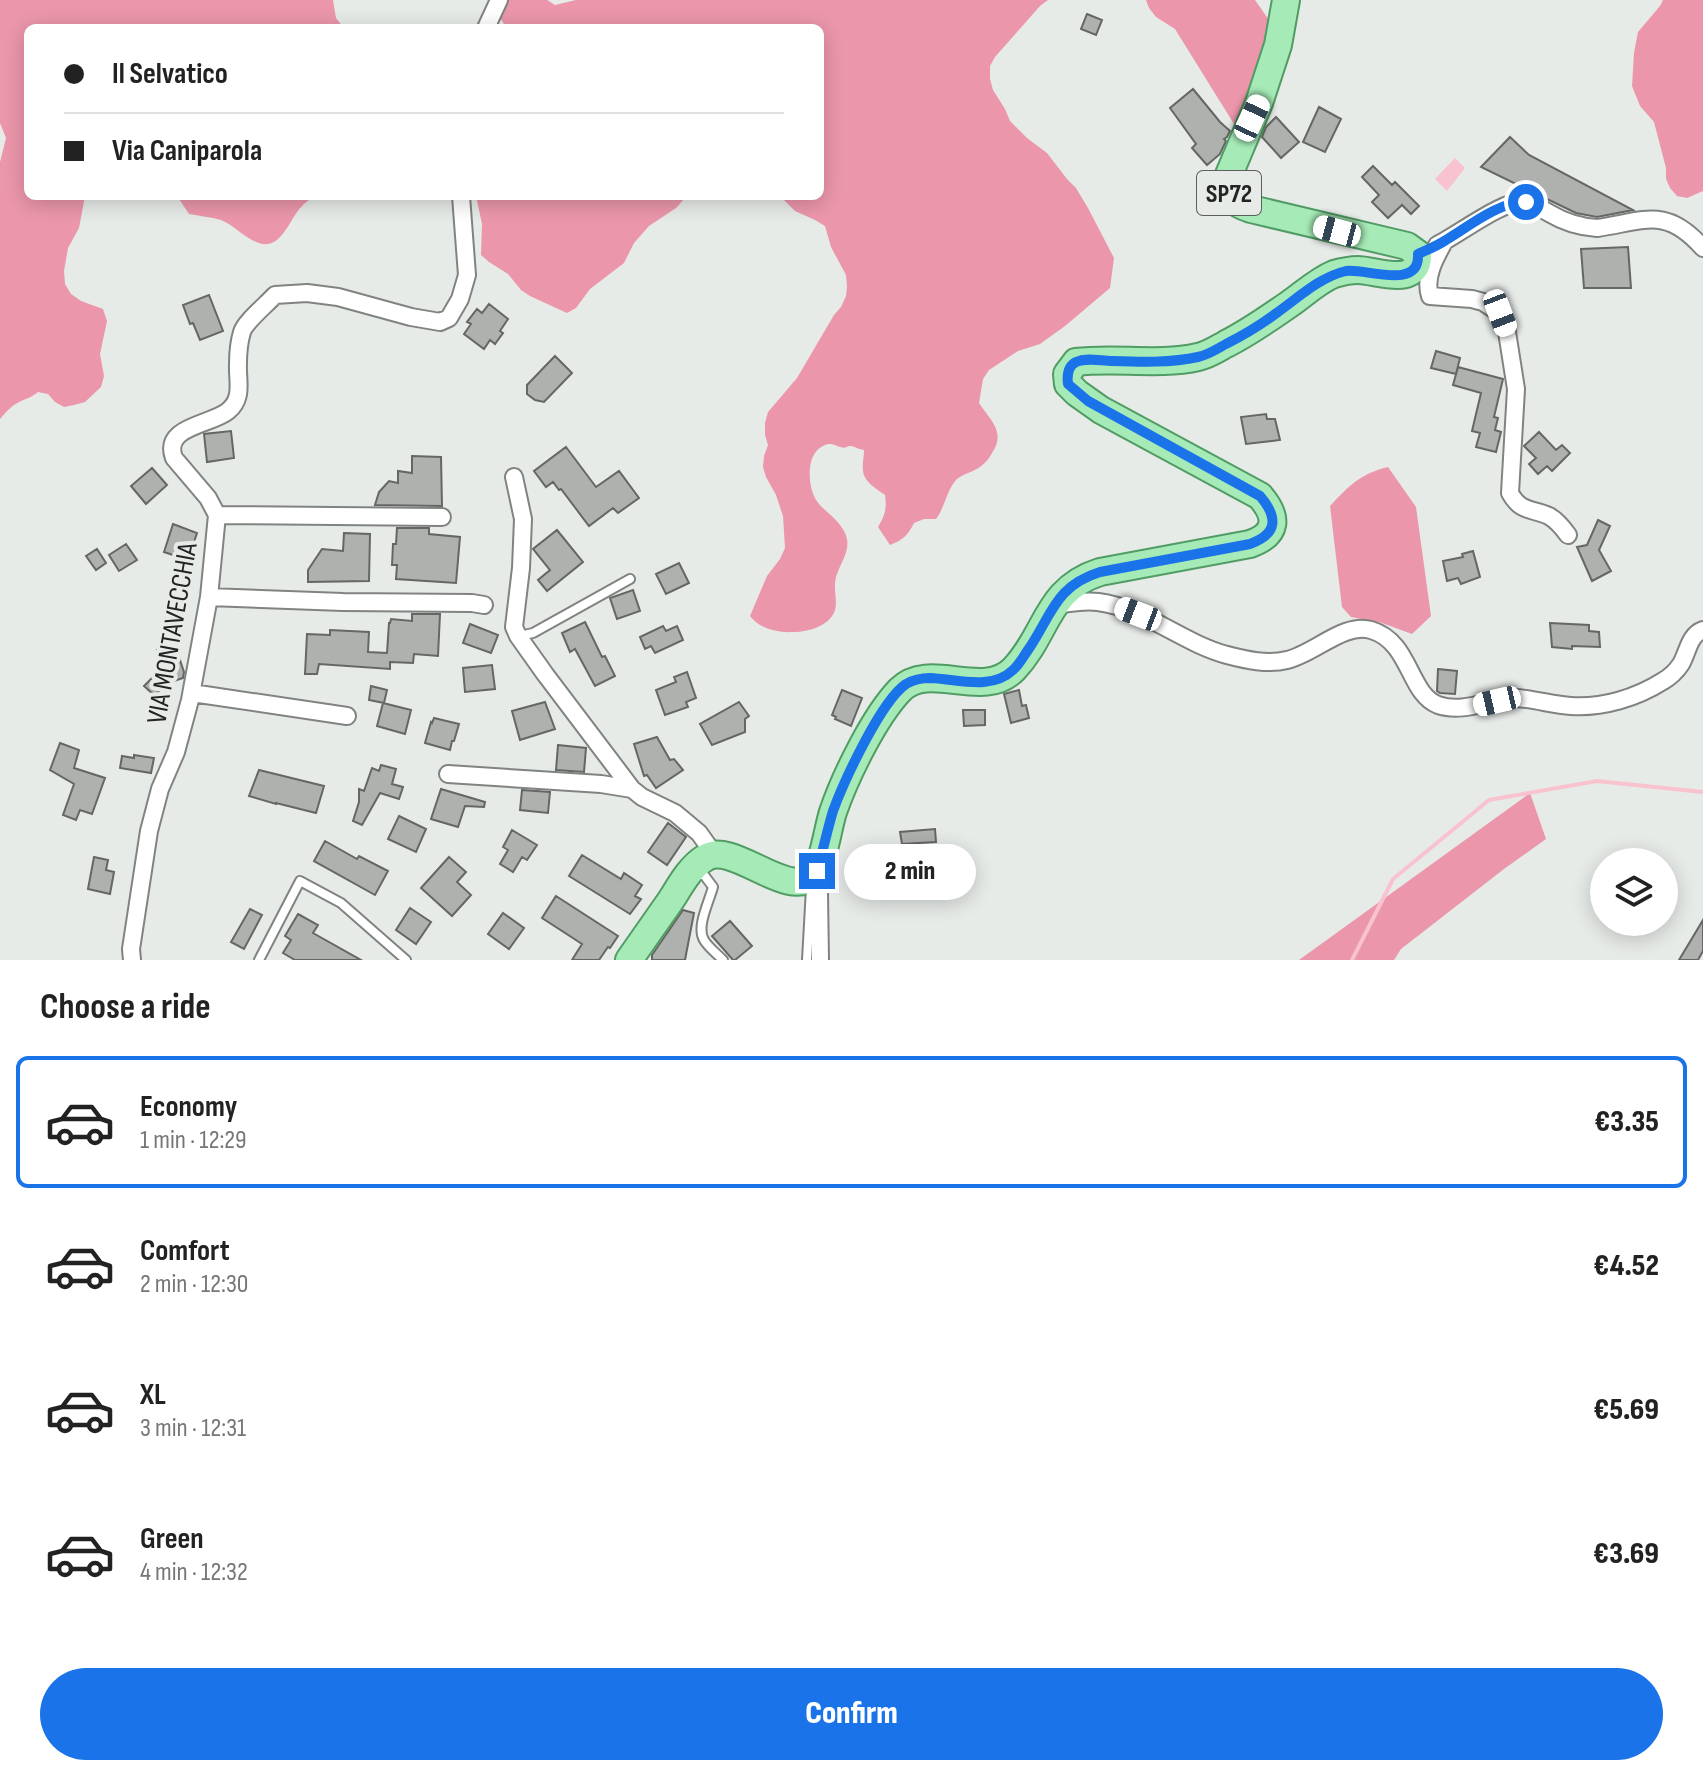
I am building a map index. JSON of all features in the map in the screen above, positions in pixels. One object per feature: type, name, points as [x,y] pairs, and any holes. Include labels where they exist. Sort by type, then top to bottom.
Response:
[{"type":"main road","name":"SP72","points":[[1286,0],[1278,45],[1259,103],[1228,177],[1230,197],[1251,209],[1400,244],[1418,254]]},
{"type":"main road","points":[[629,960],[689,873],[704,858],[714,854],[797,882],[809,879],[817,871],[842,787],[872,729],[897,693],[910,681],[924,678],[987,682],[999,679],[1012,671],[1067,589],[1087,576],[1250,544],[1270,532],[1273,524],[1269,507],[1260,496],[1101,410],[1077,393],[1068,384],[1067,374],[1076,362],[1177,361],[1202,357],[1250,331],[1333,275],[1356,270],[1401,275],[1413,270],[1418,254]]},
{"type":"street","points":[[488,24],[499,0]]},
{"type":"street","name":"VIA MONTAVECCHIA","points":[[132,960],[131,949],[149,831],[192,693],[209,597],[217,515],[208,498],[174,458],[172,442],[178,434],[229,410],[240,391],[237,366],[242,329],[275,295],[307,293],[338,297],[411,317],[440,322],[449,318],[460,299],[467,275],[461,200]]},
{"type":"street","points":[[1418,254],[1503,207],[1522,201],[1568,222],[1587,227],[1658,218],[1686,231],[1703,248]]},
{"type":"street","points":[[1444,242],[1429,278],[1430,296],[1483,302],[1500,313],[1507,332],[1516,389],[1510,493],[1522,508],[1549,516],[1568,535]]},
{"type":"street","points":[[514,477],[523,519],[514,627],[518,636],[632,789],[675,813],[699,833],[714,854]]},
{"type":"street","points":[[217,515],[442,517]]},
{"type":"street","points":[[209,597],[484,605]]},
{"type":"street","points":[[1056,605],[1095,601],[1109,604],[1138,614],[1215,651],[1268,662],[1299,656],[1347,631],[1360,628],[1373,630],[1396,647],[1426,698],[1437,704],[1463,708],[1515,698],[1571,706],[1599,705],[1627,699],[1664,680],[1679,668],[1695,634],[1703,630]]},
{"type":"street","points":[[192,693],[347,716]]},
{"type":"street","points":[[448,774],[601,784],[632,789]]},
{"type":"street","points":[[809,879],[819,893],[820,960]]},
{"type":"lane","points":[[518,636],[533,633],[630,579]]},
{"type":"lane","points":[[667,906],[676,902],[691,879],[704,875],[713,887],[700,922],[702,938],[723,960]]},
{"type":"lane","points":[[807,960],[809,879]]},
{"type":"lane","points":[[259,960],[300,881],[341,903],[406,960]]},
{"type":"shaded area","points":[[0,0],[333,0],[336,18],[341,24],[24,24],[24,200],[84,200],[79,228],[68,248],[65,284],[71,294],[81,301],[103,309],[107,321],[100,354],[104,376],[101,387],[85,402],[64,407],[48,394],[38,392],[15,405],[0,419],[0,162],[6,138],[0,123]]},
{"type":"shaded area","points":[[505,0],[547,0],[555,5],[576,0],[1048,0],[995,57],[990,66],[990,79],[1010,121],[1047,153],[1088,208],[1114,258],[1110,288],[1040,344],[1018,351],[989,370],[983,379],[979,403],[995,427],[996,446],[984,464],[954,483],[936,519],[914,523],[898,541],[890,545],[878,527],[885,512],[885,495],[871,485],[864,475],[864,450],[830,444],[817,450],[810,469],[812,490],[816,501],[842,527],[847,538],[846,554],[836,579],[835,610],[818,627],[800,632],[775,631],[750,616],[767,576],[785,548],[783,516],[763,467],[768,445],[765,423],[768,412],[797,378],[846,296],[846,275],[831,247],[825,226],[795,211],[784,200],[824,200],[824,24],[504,24],[498,15]]},
{"type":"shaded area","points":[[1146,0],[1255,0],[1269,20],[1269,31],[1241,114],[1234,124],[1175,29],[1156,17]]},
{"type":"shaded area","points":[[1663,0],[1703,0],[1703,191],[1687,198],[1677,196],[1670,188],[1654,122],[1640,106],[1632,86],[1638,32]]},
{"type":"shaded area","points":[[1455,158],[1465,168],[1447,191],[1435,179]]},
{"type":"shaded area","points":[[180,200],[310,200],[301,207],[281,236],[266,244],[258,243],[221,220],[189,214]]},
{"type":"shaded area","points":[[477,200],[683,200],[649,226],[634,243],[624,263],[590,289],[576,308],[567,313],[521,290],[508,274],[481,255],[482,224]]},
{"type":"shaded area","points":[[1388,467],[1416,507],[1431,616],[1412,634],[1382,623],[1351,617],[1342,607],[1330,506],[1356,481]]},
{"type":"shaded area","points":[[1530,793],[1546,839],[1401,949],[1394,960],[1299,960]]},
{"type":"building","points":[[1087,14],[1102,20],[1096,35],[1081,29]]},
{"type":"building","points":[[1193,89],[1230,131],[1220,154],[1207,165],[1192,148],[1196,144],[1170,108]]},
{"type":"building","points":[[1319,107],[1341,119],[1325,152],[1303,142]]},
{"type":"building","points":[[1276,117],[1299,142],[1281,158],[1262,137],[1266,127]]},
{"type":"building","points":[[1510,137],[1529,155],[1633,210],[1597,217],[1576,213],[1481,167]]},
{"type":"building","points":[[1373,166],[1419,206],[1411,214],[1402,205],[1388,218],[1372,202],[1379,195],[1362,177]]},
{"type":"building","points":[[1628,247],[1631,288],[1584,288],[1581,249]]},
{"type":"building","points":[[209,295],[223,331],[200,340],[183,305]]},
{"type":"building","points":[[489,304],[508,319],[495,344],[490,340],[484,349],[464,334],[471,324],[467,322],[477,309],[482,313]]},
{"type":"building","points":[[1436,351],[1460,358],[1456,374],[1431,368]]},
{"type":"building","points":[[555,356],[572,373],[544,402],[535,400],[527,394],[527,385]]},
{"type":"building","points":[[1458,367],[1503,379],[1494,417],[1498,418],[1495,430],[1501,432],[1496,452],[1476,447],[1480,433],[1472,431],[1481,393],[1453,385]]},
{"type":"building","points":[[1266,414],[1267,419],[1275,419],[1280,440],[1246,444],[1241,417]]},
{"type":"building","points":[[231,431],[234,458],[207,462],[204,434]]},
{"type":"building","points":[[1539,432],[1556,450],[1562,445],[1570,453],[1552,471],[1547,466],[1538,474],[1529,464],[1536,458],[1524,446]]},
{"type":"building","points":[[566,447],[596,487],[619,471],[639,498],[618,513],[613,508],[589,526],[561,489],[553,482],[546,487],[534,471]]},
{"type":"building","points":[[412,456],[441,457],[442,506],[375,505],[379,492],[389,481],[398,483],[398,471],[412,473]]},
{"type":"building","points":[[152,468],[167,485],[146,504],[131,486]]},
{"type":"building","points":[[1598,520],[1610,526],[1599,550],[1611,571],[1592,581],[1577,547],[1587,545]]},
{"type":"building","points":[[173,524],[197,533],[188,560],[164,552]]},
{"type":"building","points":[[397,528],[429,528],[429,534],[460,537],[456,583],[396,579],[397,565],[392,565]]},
{"type":"building","points":[[557,530],[583,562],[547,591],[538,580],[550,570],[533,549]]},
{"type":"building","points":[[344,533],[370,534],[369,581],[308,582],[308,570],[322,549],[343,551]]},
{"type":"building","points":[[126,544],[137,560],[119,571],[109,555]]},
{"type":"building","points":[[97,549],[106,563],[96,570],[86,556]]},
{"type":"building","points":[[1473,551],[1480,577],[1461,584],[1458,578],[1447,581],[1443,561],[1463,557],[1462,554]]},
{"type":"building","points":[[679,563],[689,583],[666,594],[656,574]]},
{"type":"building","points":[[633,590],[640,611],[617,619],[610,598]]},
{"type":"building","points":[[412,614],[440,614],[438,656],[414,654],[413,663],[390,662],[390,669],[319,664],[317,674],[305,674],[307,634],[330,635],[330,630],[369,632],[368,652],[387,653],[391,619],[412,621]]},
{"type":"building","points":[[585,622],[615,676],[595,686],[575,649],[570,652],[562,633]]},
{"type":"building","points":[[1550,623],[1589,625],[1589,631],[1599,632],[1600,647],[1552,647]]},
{"type":"building","points":[[470,624],[498,635],[491,653],[463,643]]},
{"type":"building","points":[[663,626],[666,631],[677,626],[683,640],[655,653],[651,646],[645,649],[640,637]]},
{"type":"building","points":[[173,639],[184,672],[183,678],[165,684],[155,696],[144,686],[161,669],[157,650]]},
{"type":"building","points":[[492,665],[495,689],[465,692],[463,668]]},
{"type":"building","points":[[1438,669],[1457,671],[1455,694],[1437,691]]},
{"type":"building","points":[[687,672],[696,698],[686,702],[688,707],[665,715],[656,690],[676,682],[674,677]]},
{"type":"building","points":[[371,686],[387,690],[384,703],[369,700]]},
{"type":"building","points":[[842,690],[862,698],[851,726],[832,715]]},
{"type":"building","points":[[1019,690],[1022,706],[1026,705],[1029,718],[1011,723],[1004,694]]},
{"type":"building","points":[[545,702],[555,729],[520,740],[512,711]]},
{"type":"building","points":[[739,702],[749,716],[745,719],[745,732],[712,745],[700,724]]},
{"type":"building","points":[[383,703],[411,710],[405,734],[377,726]]},
{"type":"building","points":[[963,710],[985,710],[985,725],[964,726]]},
{"type":"building","points":[[434,718],[459,724],[450,750],[425,743]]},
{"type":"building","points":[[657,737],[670,760],[674,759],[683,770],[656,788],[647,775],[644,776],[634,744]]},
{"type":"building","points":[[60,743],[79,750],[74,768],[105,778],[92,814],[80,810],[76,820],[63,815],[74,784],[50,770]]},
{"type":"building","points":[[558,745],[586,748],[584,772],[556,770]]},
{"type":"building","points":[[134,755],[154,758],[151,773],[120,768],[122,756],[134,758]]},
{"type":"building","points":[[381,765],[396,769],[392,784],[403,787],[399,799],[380,793],[362,825],[353,821],[359,789],[364,791],[372,768],[379,771]]},
{"type":"building","points":[[259,770],[324,786],[316,813],[249,796]]},
{"type":"building","points":[[441,789],[485,802],[484,807],[465,806],[458,827],[431,819]]},
{"type":"building","points":[[522,790],[550,792],[548,813],[520,810]]},
{"type":"building","points":[[399,816],[426,829],[416,852],[388,839]]},
{"type":"building","points":[[668,823],[686,837],[667,865],[648,852]]},
{"type":"building","points":[[935,829],[936,842],[902,844],[900,832]]},
{"type":"building","points":[[512,830],[537,845],[527,860],[522,857],[513,872],[500,864],[508,850],[503,847]]},
{"type":"building","points":[[325,841],[357,859],[359,856],[388,871],[375,895],[314,861]]},
{"type":"building","points":[[950,850],[954,884],[941,886],[937,851]]},
{"type":"building","points":[[582,855],[621,879],[624,873],[642,885],[635,896],[641,899],[630,914],[569,876]]},
{"type":"building","points":[[94,857],[108,860],[106,870],[114,872],[110,894],[88,889]]},
{"type":"building","points":[[449,857],[466,872],[457,882],[471,895],[452,916],[421,888]]},
{"type":"building","points":[[556,896],[618,936],[599,960],[572,960],[582,944],[542,918]]},
{"type":"building","points":[[410,908],[431,922],[416,944],[396,930]]},
{"type":"building","points":[[250,909],[262,915],[244,949],[231,942]]},
{"type":"building","points":[[683,910],[694,913],[685,960],[652,960],[652,955]]},
{"type":"building","points":[[503,913],[524,928],[509,949],[488,934]]},
{"type":"building","points":[[298,914],[318,925],[313,933],[361,960],[295,960],[283,953],[291,940],[285,936]]},
{"type":"building","points":[[1703,920],[1703,951],[1698,960],[1679,960]]},
{"type":"building","points":[[730,921],[752,946],[735,960],[712,936]]},
{"type":"waterway","points":[[1352,960],[1393,879],[1489,800],[1597,781],[1703,792]]},
{"type":"route","points":[[817,871],[842,787],[872,729],[903,686],[924,678],[987,682],[999,679],[1020,662],[1051,611],[1075,582],[1100,572],[1250,544],[1270,532],[1273,524],[1269,507],[1260,496],[1101,410],[1077,393],[1068,384],[1067,374],[1076,362],[1177,361],[1202,357],[1274,315],[1333,275],[1356,270],[1394,276],[1406,274],[1413,270],[1418,254],[1503,207],[1517,201],[1526,202]]}]
